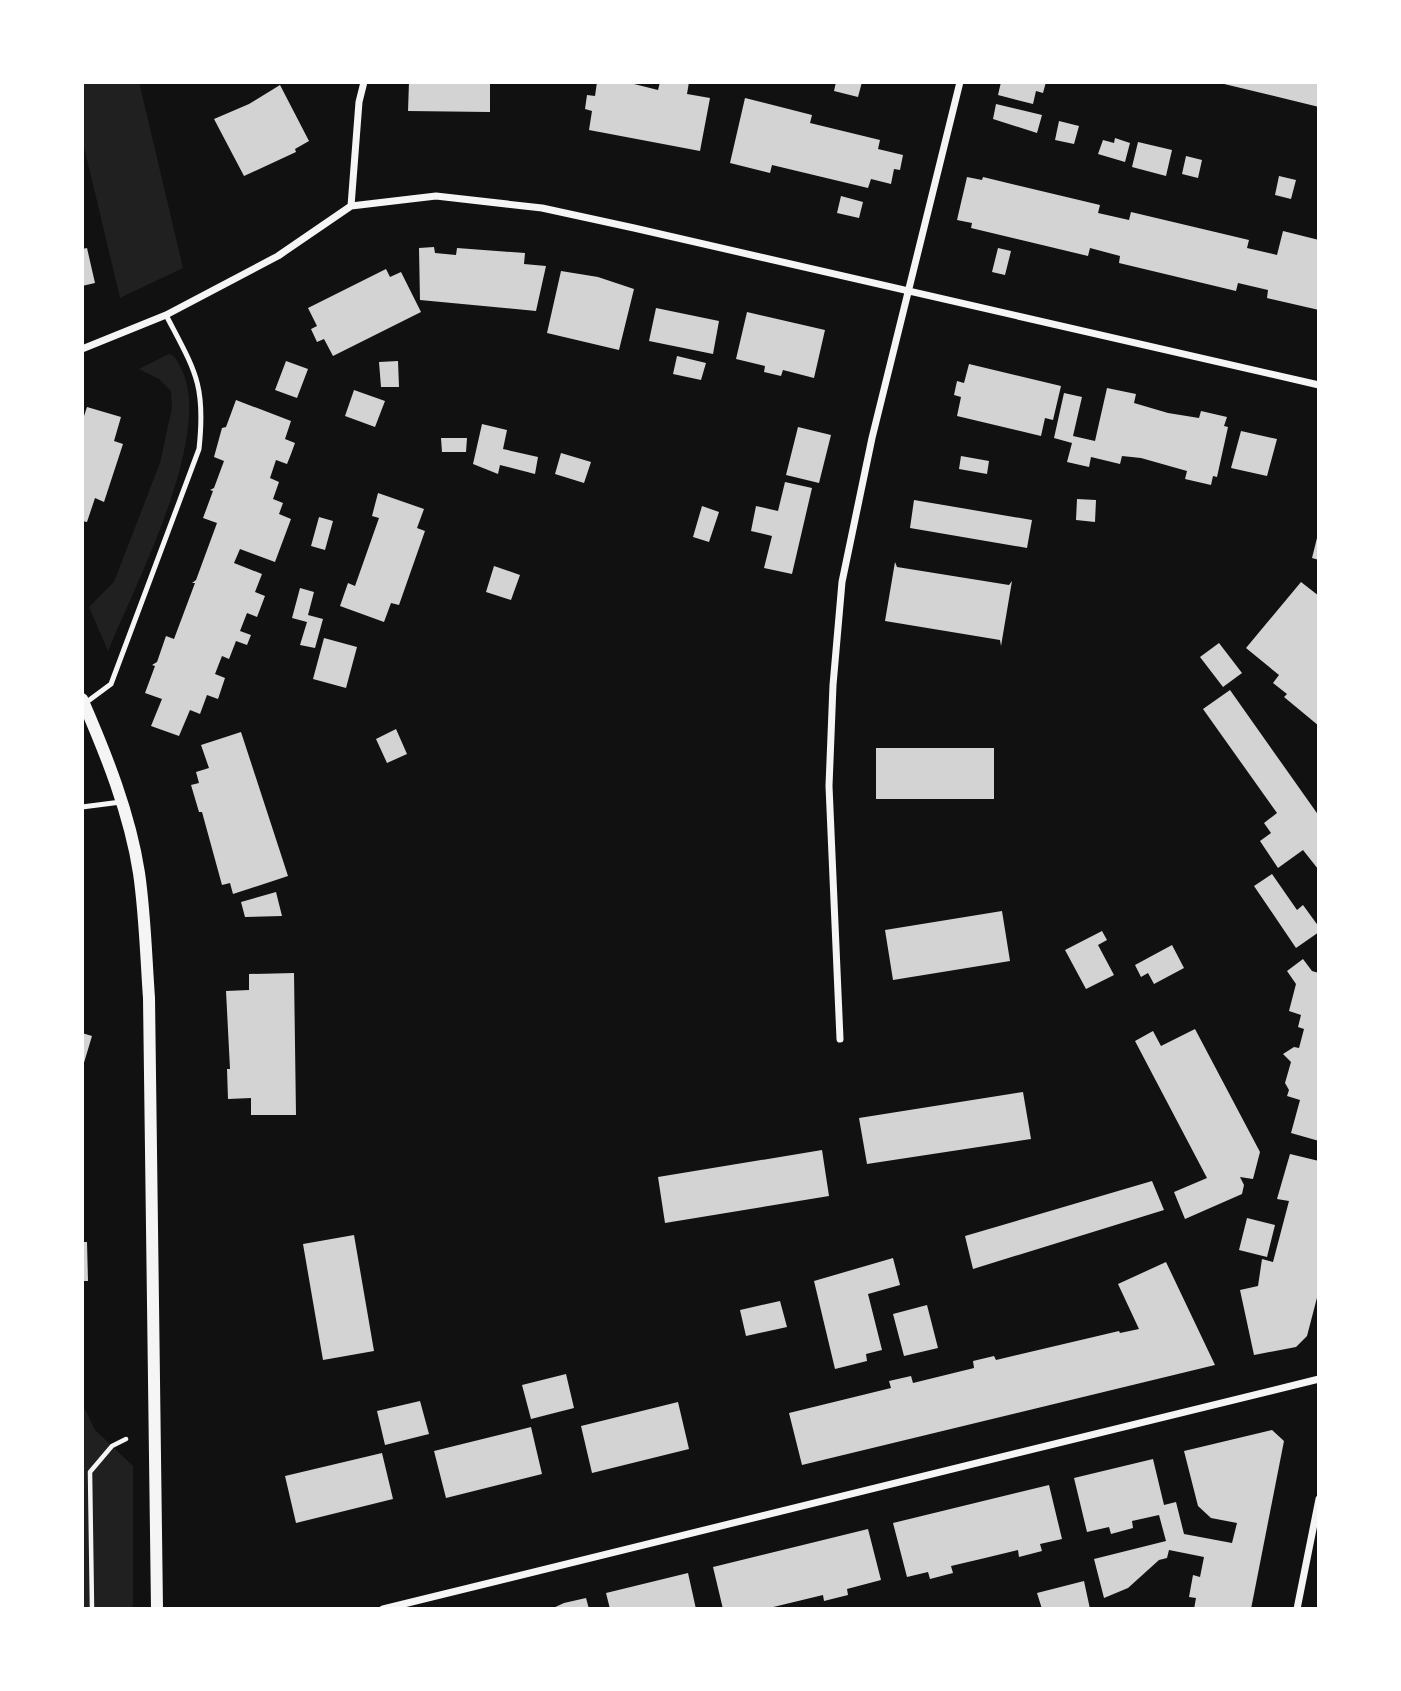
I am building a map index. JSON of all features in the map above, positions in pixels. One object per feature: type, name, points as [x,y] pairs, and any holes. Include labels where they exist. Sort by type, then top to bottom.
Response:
[{"type":"street","points":[[351,206],[359,102],[364,82]]},
{"type":"street","points":[[840,1039],[829,786],[842,582],[869,452],[960,82]]},
{"type":"street","points":[[82,349],[166,315],[278,256],[351,206],[436,196],[542,208],[1319,385]]},
{"type":"street","points":[[83,701],[121,802],[139,874],[149,998],[157,1609]]},
{"type":"street","points":[[383,1609],[1319,1378]]},
{"type":"street","points":[[1297,1609],[1319,1499]]},
{"type":"lane","points":[[83,701],[111,684],[199,449],[203,413],[198,377],[166,315]]},
{"type":"lane","points":[[82,807],[121,802]]},
{"type":"path","points":[[92,1609],[90,1472],[112,1446],[126,1439]]},
{"type":"shaded area","points":[[82,82],[139,82],[183,268],[120,298],[82,138]]},
{"type":"shaded area","points":[[169,354],[175,358],[182,370],[189,399],[187,433],[167,511],[108,651],[89,607],[114,582],[160,463],[172,408],[171,391],[159,379],[139,369]]},
{"type":"shaded area","points":[[82,1403],[95,1430],[133,1466],[133,1609],[82,1609]]},
{"type":"building","points":[[409,82],[490,82],[490,112],[408,111]]},
{"type":"building","points":[[597,82],[626,82],[658,90],[660,82],[689,82],[687,94],[710,98],[700,151],[589,130],[592,111],[585,109],[587,95],[595,96]]},
{"type":"building","points":[[836,82],[862,82],[858,97],[834,91]]},
{"type":"building","points":[[1001,82],[1046,82],[1043,93],[1036,91],[1033,104],[998,95]]},
{"type":"building","points":[[1319,82],[1319,107],[1220,83]]},
{"type":"building","points":[[280,85],[309,141],[295,149],[296,152],[244,176],[214,119],[249,104]]},
{"type":"building","points":[[745,98],[812,115],[810,123],[880,140],[878,149],[903,155],[900,170],[894,169],[891,184],[871,179],[868,188],[772,165],[770,173],[730,163]]},
{"type":"building","points":[[996,104],[1042,115],[1037,133],[993,119]]},
{"type":"building","points":[[1059,121],[1079,126],[1074,144],[1055,140]]},
{"type":"building","points":[[1115,138],[1130,143],[1125,162],[1098,154],[1103,140],[1114,143]]},
{"type":"building","points":[[1138,142],[1172,150],[1166,176],[1132,167]]},
{"type":"building","points":[[1186,156],[1202,160],[1198,178],[1182,174]]},
{"type":"building","points":[[1279,176],[1296,180],[1291,199],[1275,195]]},
{"type":"building","points":[[967,177],[982,180],[983,177],[1100,205],[1098,213],[1129,220],[1131,212],[1249,240],[1247,248],[1277,255],[1283,231],[1319,240],[1319,310],[1267,298],[1268,290],[1238,283],[1236,291],[1119,263],[1120,256],[1090,248],[1088,256],[971,228],[972,223],[957,220]]},
{"type":"building","points":[[841,196],[863,202],[859,218],[837,213]]},
{"type":"building","points":[[434,247],[435,253],[456,255],[457,248],[525,253],[524,264],[546,266],[536,311],[420,300],[419,248]]},
{"type":"building","points":[[87,248],[95,283],[82,286],[82,249]]},
{"type":"building","points":[[998,248],[1011,251],[1005,275],[992,272]]},
{"type":"building","points":[[386,269],[390,277],[401,272],[421,312],[333,356],[324,339],[317,342],[311,329],[317,326],[308,308]]},
{"type":"building","points":[[561,271],[598,277],[634,289],[619,350],[547,333]]},
{"type":"building","points":[[656,308],[719,321],[713,354],[649,341]]},
{"type":"building","points":[[747,312],[825,330],[814,378],[783,370],[781,376],[764,372],[765,366],[736,359]]},
{"type":"building","points":[[677,356],[706,363],[701,380],[673,374]]},
{"type":"building","points":[[286,361],[308,369],[297,398],[275,390]]},
{"type":"building","points":[[398,361],[399,387],[381,387],[379,362]]},
{"type":"building","points":[[969,364],[1061,386],[1053,420],[1045,418],[1041,436],[957,416],[961,397],[954,395],[957,381],[964,383]]},
{"type":"building","points":[[1107,388],[1136,394],[1134,403],[1168,413],[1199,418],[1201,411],[1227,417],[1224,426],[1228,427],[1217,477],[1213,476],[1211,485],[1185,479],[1187,471],[1141,458],[1122,456],[1120,464],[1091,457],[1089,467],[1067,462],[1072,443],[1054,438],[1064,393],[1082,397],[1073,436],[1095,441]]},
{"type":"building","points":[[354,390],[385,401],[375,427],[345,416]]},
{"type":"building","points":[[236,400],[291,421],[285,439],[295,443],[291,454],[287,464],[276,460],[270,478],[279,482],[273,499],[283,503],[279,514],[291,519],[275,562],[240,549],[234,563],[262,574],[255,592],[265,596],[257,617],[247,613],[240,631],[251,635],[247,645],[236,641],[229,659],[222,656],[215,674],[225,678],[218,699],[207,695],[200,714],[190,710],[179,736],[151,726],[162,699],[145,693],[155,666],[152,665],[157,662],[166,636],[174,639],[195,583],[192,583],[196,580],[217,523],[203,518],[213,491],[210,490],[214,488],[224,461],[214,457],[222,428],[226,427]]},
{"type":"building","points":[[87,407],[121,417],[114,441],[123,444],[104,502],[95,498],[87,522],[82,521],[82,422]]},
{"type":"building","points":[[482,424],[507,430],[503,449],[538,457],[535,474],[500,465],[498,474],[473,464]]},
{"type":"building","points":[[798,427],[831,435],[819,483],[786,475]]},
{"type":"building","points":[[1241,431],[1277,439],[1267,476],[1231,468]]},
{"type":"building","points":[[441,438],[467,438],[466,452],[442,452]]},
{"type":"building","points":[[561,453],[591,462],[584,483],[555,474]]},
{"type":"building","points":[[961,456],[989,461],[987,474],[959,469]]},
{"type":"building","points":[[785,482],[812,488],[792,574],[764,568],[772,536],[751,531],[756,506],[778,511]]},
{"type":"building","points":[[378,493],[424,509],[417,528],[425,531],[399,605],[391,603],[384,622],[340,606],[348,583],[355,586],[379,518],[372,516]]},
{"type":"building","points":[[1077,499],[1096,500],[1095,522],[1076,520]]},
{"type":"building","points":[[914,500],[1032,520],[1027,548],[910,528]]},
{"type":"building","points":[[702,506],[719,512],[709,542],[693,537]]},
{"type":"building","points":[[319,517],[333,521],[325,550],[311,546]]},
{"type":"building","points":[[1319,534],[1319,560],[1312,558]]},
{"type":"building","points":[[895,562],[897,567],[1009,585],[1012,581],[1001,646],[1000,640],[885,621]]},
{"type":"building","points":[[494,566],[520,575],[511,600],[486,592]]},
{"type":"building","points":[[1301,582],[1319,596],[1319,726],[1284,697],[1287,694],[1273,683],[1279,675],[1246,648]]},
{"type":"building","points":[[300,588],[314,592],[308,615],[323,619],[315,648],[300,645],[307,622],[292,618]]},
{"type":"building","points":[[324,638],[357,647],[346,688],[313,679]]},
{"type":"building","points":[[1219,643],[1242,673],[1223,687],[1200,657]]},
{"type":"building","points":[[1230,690],[1319,816],[1318,869],[1303,850],[1278,868],[1260,841],[1271,833],[1264,823],[1277,813],[1203,709]]},
{"type":"building","points":[[396,729],[407,754],[387,763],[376,739]]},
{"type":"building","points":[[241,732],[288,876],[233,894],[230,883],[222,885],[202,812],[199,812],[191,785],[199,783],[196,772],[209,768],[201,745]]},
{"type":"building","points":[[876,748],[994,748],[994,799],[876,799]]},
{"type":"building","points":[[1272,874],[1297,910],[1303,905],[1319,927],[1319,932],[1296,948],[1254,886]]},
{"type":"building","points":[[276,892],[282,916],[245,917],[241,902]]},
{"type":"building","points":[[1002,911],[1010,961],[893,980],[885,930]]},
{"type":"building","points":[[1102,931],[1107,940],[1098,945],[1114,975],[1086,989],[1065,950]]},
{"type":"building","points":[[1172,945],[1184,968],[1154,984],[1148,973],[1141,977],[1135,965]]},
{"type":"building","points":[[1303,959],[1312,971],[1319,973],[1319,1141],[1291,1133],[1300,1100],[1287,1096],[1289,1090],[1285,1083],[1291,1062],[1283,1054],[1294,1047],[1299,1048],[1304,1029],[1298,1027],[1301,1015],[1289,1011],[1296,984],[1287,971]]},
{"type":"building","points":[[294,973],[296,1115],[251,1115],[251,1098],[228,1099],[227,1069],[230,1069],[226,991],[249,990],[249,974]]},
{"type":"building","points":[[1195,1029],[1260,1152],[1253,1179],[1240,1177],[1244,1185],[1242,1194],[1185,1219],[1174,1192],[1207,1178],[1135,1041],[1153,1031],[1161,1046]]},
{"type":"building","points":[[82,1033],[92,1036],[83,1066],[82,1066]]},
{"type":"building","points":[[1023,1092],[1031,1139],[867,1164],[859,1118]]},
{"type":"building","points":[[822,1150],[829,1196],[665,1223],[658,1177]]},
{"type":"building","points":[[1290,1154],[1319,1161],[1319,1290],[1307,1336],[1296,1347],[1254,1355],[1240,1290],[1258,1286],[1262,1259],[1273,1262],[1289,1201],[1277,1199]]},
{"type":"building","points":[[1152,1181],[1164,1210],[973,1269],[965,1236]]},
{"type":"building","points":[[1247,1218],[1275,1225],[1267,1257],[1239,1250]]},
{"type":"building","points":[[354,1235],[374,1351],[323,1360],[303,1244]]},
{"type":"building","points":[[82,1242],[87,1242],[88,1281],[82,1281]]},
{"type":"building","points":[[893,1258],[900,1285],[868,1294],[882,1350],[866,1354],[867,1361],[835,1369],[814,1281]]},
{"type":"building","points":[[1166,1262],[1215,1365],[802,1465],[789,1413],[891,1388],[889,1381],[911,1376],[913,1383],[974,1368],[973,1361],[994,1356],[996,1360],[1119,1331],[1139,1329],[1118,1284]]},
{"type":"building","points":[[780,1301],[787,1327],[746,1336],[740,1310]]},
{"type":"building","points":[[927,1305],[938,1348],[904,1356],[893,1314]]},
{"type":"building","points":[[566,1374],[574,1408],[531,1419],[522,1385]]},
{"type":"building","points":[[420,1401],[429,1434],[385,1445],[377,1411]]},
{"type":"building","points":[[678,1402],[689,1449],[592,1473],[581,1426]]},
{"type":"building","points":[[531,1427],[542,1474],[446,1498],[434,1451]]},
{"type":"building","points":[[1272,1430],[1284,1441],[1251,1609],[1194,1609],[1196,1598],[1189,1597],[1193,1575],[1200,1577],[1204,1557],[1169,1550],[1167,1558],[1159,1560],[1128,1588],[1104,1598],[1094,1559],[1166,1541],[1159,1515],[1132,1521],[1133,1528],[1111,1534],[1109,1527],[1087,1532],[1074,1478],[1153,1459],[1164,1505],[1176,1502],[1184,1534],[1232,1543],[1237,1523],[1211,1518],[1198,1506],[1184,1451]]},
{"type":"building","points":[[382,1453],[393,1499],[296,1523],[285,1476]]},
{"type":"building","points":[[1049,1485],[1062,1539],[1040,1544],[1042,1551],[1019,1557],[1018,1550],[951,1566],[953,1573],[930,1579],[928,1572],[907,1577],[893,1523]]},
{"type":"building","points":[[868,1529],[881,1580],[847,1589],[848,1595],[824,1601],[823,1595],[765,1609],[723,1609],[713,1567]]},
{"type":"building","points":[[688,1573],[696,1609],[610,1609],[606,1593]]},
{"type":"building","points":[[1084,1581],[1090,1609],[1042,1609],[1037,1593]]},
{"type":"building","points":[[586,1598],[589,1609],[551,1609],[564,1603]]}]
